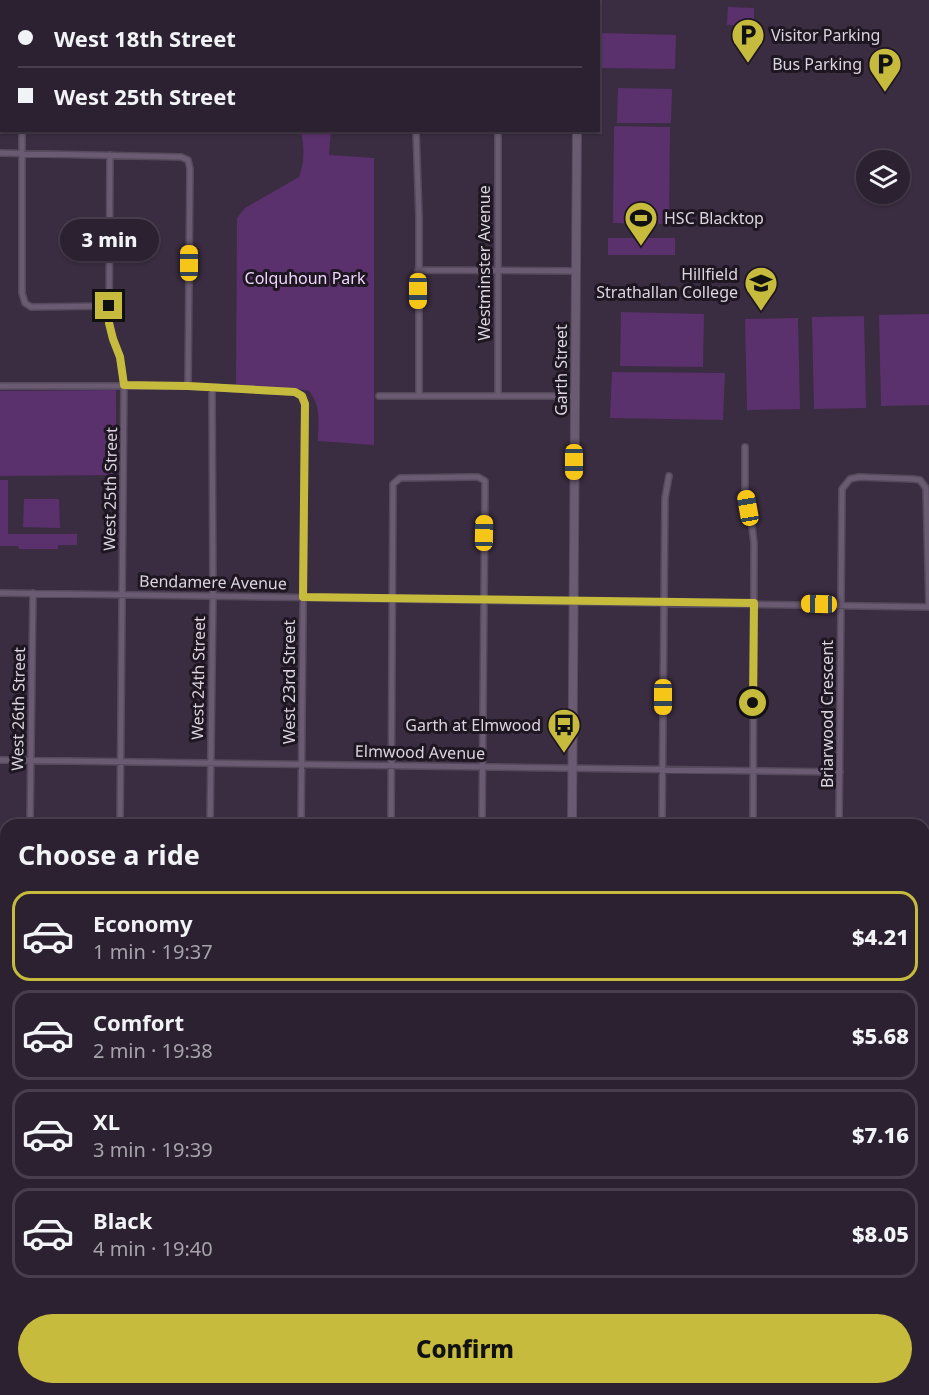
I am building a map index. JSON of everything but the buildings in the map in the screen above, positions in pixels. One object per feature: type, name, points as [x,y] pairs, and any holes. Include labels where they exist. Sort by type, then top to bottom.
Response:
[{"type":"main road","name":"Garth Street","points":[[572,819],[577,132]]},
{"type":"street","points":[[22,132],[22,293],[25,303],[31,307],[109,306]]},
{"type":"street","points":[[416,132],[419,217],[419,396]]},
{"type":"street","name":"Westminster Avenue","points":[[498,132],[498,396]]},
{"type":"street","points":[[0,153],[181,157],[188,160],[190,181],[188,386]]},
{"type":"street","name":"West 25th Street","points":[[110,155],[109,323],[120,357],[124,385],[120,819]]},
{"type":"street","points":[[418,270],[575,271]]},
{"type":"street","points":[[0,386],[124,385],[213,388]]},
{"type":"street","name":"West 23rd Street","points":[[213,388],[295,392],[302,396],[305,404],[301,819]]},
{"type":"street","name":"West 24th Street","points":[[210,819],[213,388]]},
{"type":"street","points":[[379,396],[575,396]]},
{"type":"street","points":[[745,447],[745,495],[754,543],[753,819]]},
{"type":"street","points":[[662,819],[665,498],[669,476]]},
{"type":"street","points":[[391,819],[393,484],[400,478],[470,477],[478,477],[484,481],[482,819]]},
{"type":"street","name":"Briarwood Crescent","points":[[839,819],[842,489],[849,479],[859,477],[913,479],[920,480],[926,488],[929,605]]},
{"type":"street","name":"Bendamere Avenue","points":[[0,593],[929,605]]},
{"type":"street","name":"West 26th Street","points":[[30,819],[33,593]]},
{"type":"street","name":"Elmwood Avenue","points":[[0,760],[840,772]]},
{"type":"green space","points":[[728,7],[754,8],[754,26],[727,25]]},
{"type":"green space","points":[[602,33],[676,35],[675,69],[602,68]]},
{"type":"green space","points":[[618,88],[672,89],[671,123],[617,123]]},
{"type":"green space","points":[[614,126],[670,127],[669,224],[613,223]]},
{"type":"green space","name":"Colquhoun Park","points":[[301,132],[331,132],[329,155],[374,158],[374,445],[318,441],[318,409],[309,391],[236,386],[237,218],[245,208],[299,177],[303,143]]},
{"type":"green space","name":"HSC Blacktop","points":[[608,238],[675,238],[675,255],[608,255]]},
{"type":"green space","points":[[621,312],[704,314],[703,367],[620,366]]},
{"type":"green space","points":[[929,314],[929,405],[881,406],[879,315]]},
{"type":"green space","points":[[864,316],[866,408],[814,409],[812,317]]},
{"type":"green space","points":[[798,318],[800,409],[747,410],[745,319]]},
{"type":"green space","points":[[612,372],[725,373],[723,420],[610,418]]},
{"type":"green space","points":[[116,390],[116,475],[0,476],[0,391]]},
{"type":"green space","points":[[0,480],[8,480],[8,534],[77,534],[77,545],[58,545],[58,549],[19,549],[18,546],[0,546]]},
{"type":"green space","points":[[24,499],[59,499],[60,528],[23,527]]},
{"type":"place","name":"Visitor Parking","points":[[748,64]]},
{"type":"place","name":"Bus Parking","points":[[885,93]]},
{"type":"place","name":"HSC Blacktop","points":[[641,247]]},
{"type":"place","name":"Hillfield Strathallan College","points":[[761,312]]},
{"type":"place","name":"Garth at Elmwood","points":[[564,754]]},
{"type":"route","points":[[109,306],[109,323],[120,357],[124,385],[295,392],[302,396],[305,404],[303,597],[754,603],[753,703]]}]
